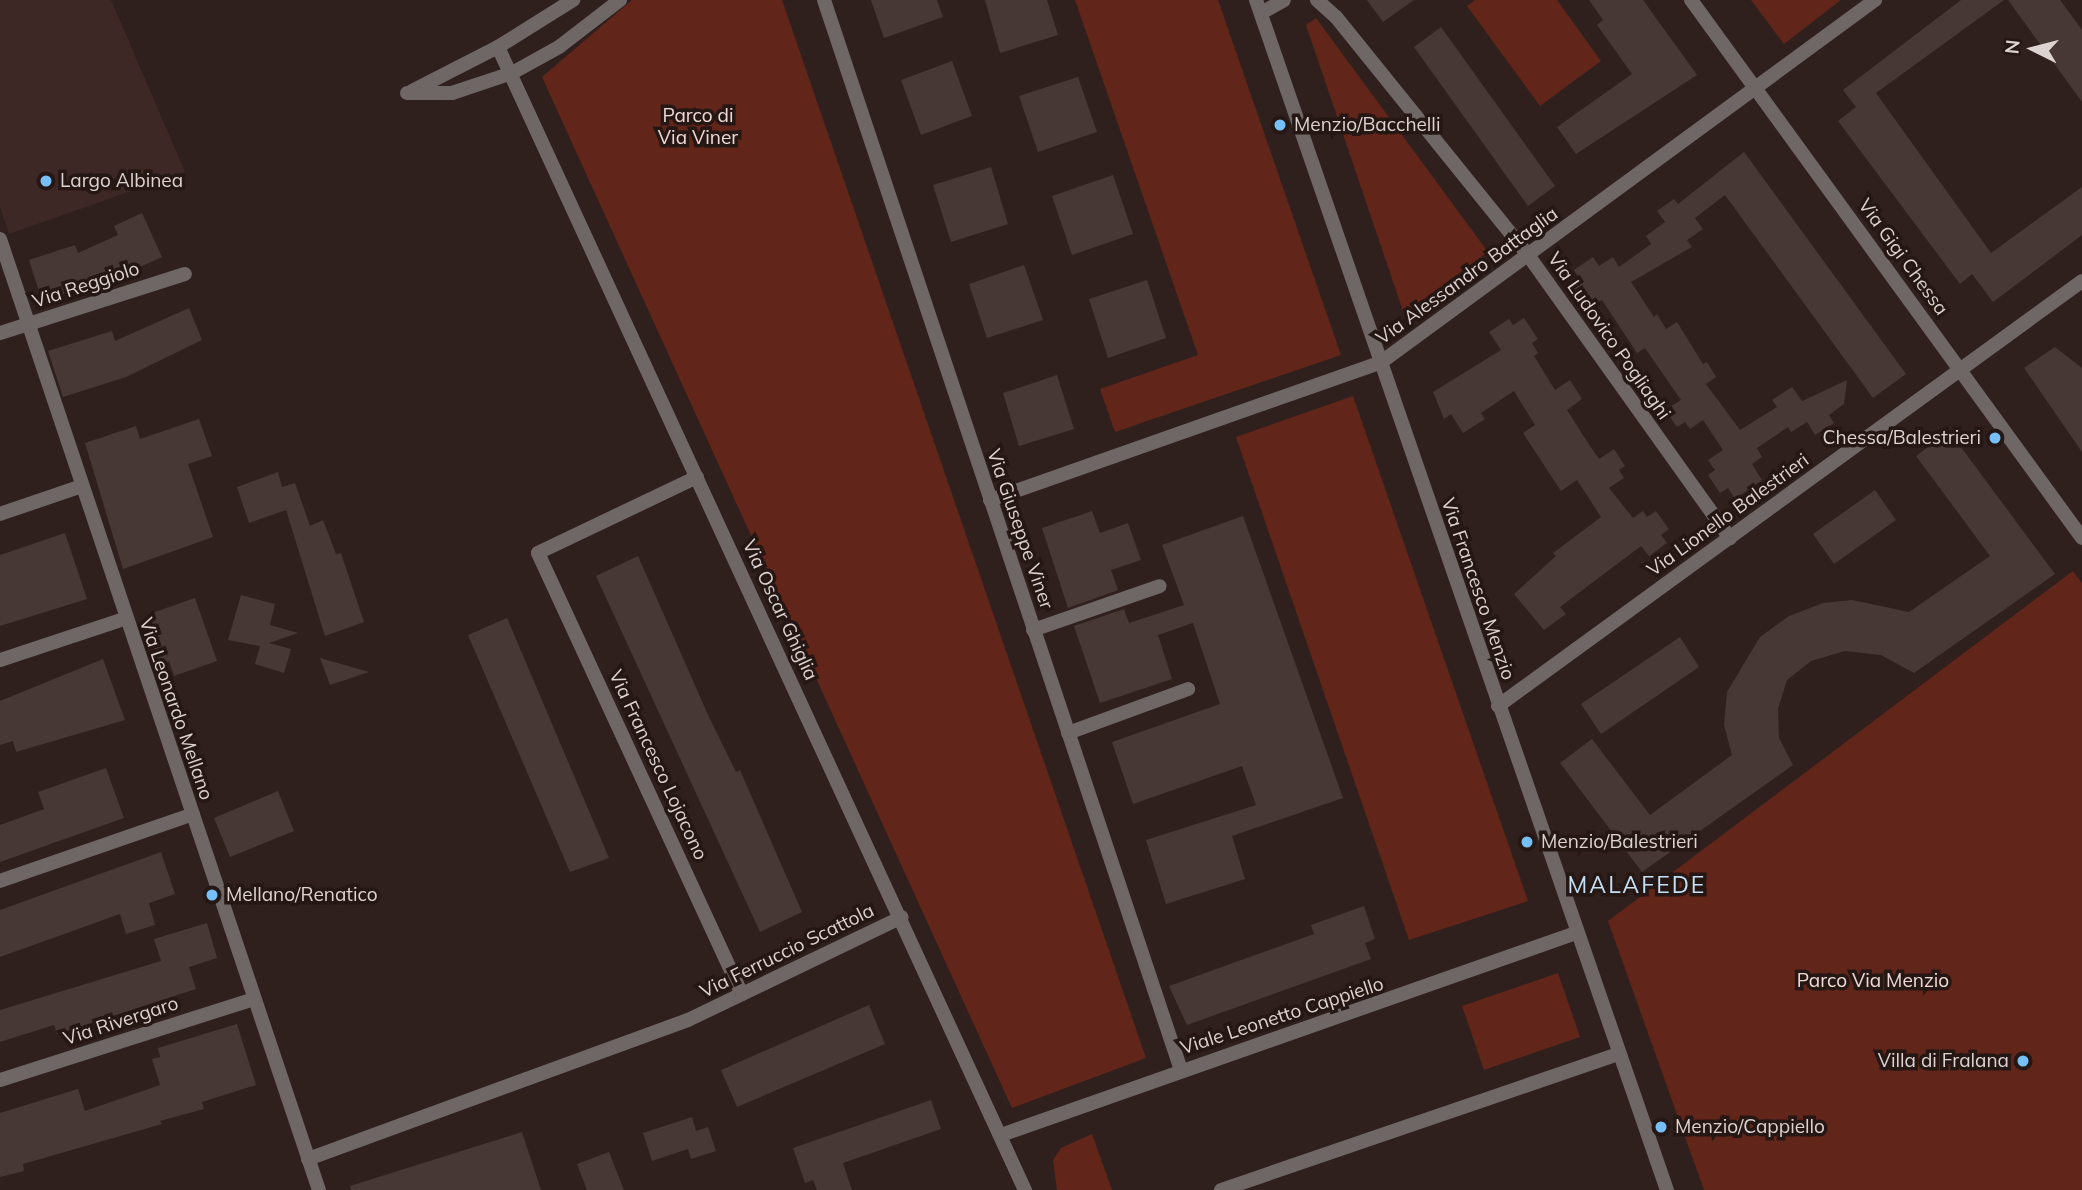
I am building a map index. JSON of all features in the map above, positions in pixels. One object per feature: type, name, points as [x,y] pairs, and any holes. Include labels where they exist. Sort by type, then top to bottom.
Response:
[{"type":"street","points":[[573,0],[498,47],[407,93],[452,93],[512,73],[559,47],[621,0]]},
{"type":"street","name":"Via Giuseppe Viner","points":[[824,0],[1181,1070]]},
{"type":"street","points":[[1259,7],[1284,0]]},
{"type":"street","name":"Via Ludovico Pogliaghi","points":[[1317,0],[1336,17],[1528,255],[1730,538]]},
{"type":"street","name":"Via Gigi Chessa","points":[[1691,0],[1758,88],[2082,538]]},
{"type":"street","name":"Via Alessandro Battaglia","points":[[990,500],[1380,363],[1875,0]]},
{"type":"street","name":"Via Francesco Menzio","points":[[1259,7],[1576,933],[1667,1190]]},
{"type":"street","name":"Via Oscar Ghiglia","points":[[498,47],[902,917],[1025,1190]]},
{"type":"street","name":"Via Leonardo Mellano","points":[[0,239],[31,323],[124,619],[319,1190]]},
{"type":"street","name":"Via Reggiolo","points":[[0,333],[185,274]]},
{"type":"street","name":"Via Lionello Balestrieri","points":[[1498,706],[2082,281]]},
{"type":"street","name":"Via Francesco Lojacono","points":[[697,477],[538,553],[742,994]]},
{"type":"street","points":[[0,514],[82,486]]},
{"type":"street","points":[[1033,630],[1160,586]]},
{"type":"street","points":[[0,660],[124,619]]},
{"type":"street","points":[[1068,733],[1188,689]]},
{"type":"street","points":[[0,881],[192,814]]},
{"type":"street","name":"Via Ferruccio Scattola","points":[[308,1158],[688,1020],[902,917]]},
{"type":"street","name":"Viale Leonetto Cappiello","points":[[1001,1135],[1576,933]]},
{"type":"street","name":"Via Rivergaro","points":[[0,1080],[254,999]]},
{"type":"street","points":[[1221,1190],[1619,1054]]},
{"type":"shaded area","points":[[0,0],[111,0],[185,172],[9,234],[0,207]]},
{"type":"green space","name":"Parco di Via Viner","points":[[632,0],[782,0],[1146,1058],[1012,1108],[542,77]]},
{"type":"green space","points":[[1075,0],[1218,0],[1341,355],[1115,432],[1100,389],[1198,355]]},
{"type":"green space","points":[[1475,0],[1557,0],[1601,61],[1540,106],[1467,6]]},
{"type":"green space","points":[[1751,0],[1841,0],[1784,44]]},
{"type":"green space","points":[[1316,18],[1488,252],[1404,314],[1306,25]]},
{"type":"green space","points":[[1353,396],[1528,901],[1409,940],[1236,437]]},
{"type":"green space","name":"Parco Via Menzio","points":[[2073,571],[2082,583],[2082,1190],[1704,1190],[1608,921]]},
{"type":"green space","points":[[1558,973],[1580,1037],[1484,1070],[1462,1006]]},
{"type":"green space","points":[[1092,1134],[1112,1190],[1057,1190],[1053,1160],[1061,1148]]},
{"type":"building","points":[[871,0],[937,0],[943,17],[884,38]]},
{"type":"building","points":[[985,0],[1047,0],[1058,35],[1000,53]]},
{"type":"building","points":[[1367,0],[1414,0],[1383,22]]},
{"type":"building","points":[[1589,0],[1643,0],[1697,75],[1576,154],[1557,127],[1632,74],[1597,25],[1603,20]]},
{"type":"building","points":[[1961,0],[2004,0],[1876,93],[1991,253],[2082,187],[2082,235],[1993,302],[1972,274],[1960,284],[1838,121],[1856,107],[1843,90]]},
{"type":"building","points":[[2008,0],[2060,0],[2082,30],[2082,102]]},
{"type":"building","points":[[1441,27],[1555,186],[1528,206],[1414,47]]},
{"type":"building","points":[[952,61],[972,116],[921,135],[901,80]]},
{"type":"building","points":[[1078,77],[1097,132],[1038,152],[1019,96]]},
{"type":"building","points":[[1744,152],[1906,374],[1873,398],[1725,195],[1695,218],[1703,229],[1687,240],[1692,247],[1631,282],[1654,317],[1657,314],[1666,329],[1677,322],[1703,364],[1707,362],[1716,377],[1706,384],[1740,430],[1777,407],[1772,400],[1792,387],[1802,401],[1847,380],[1844,404],[1829,415],[1834,423],[1815,435],[1807,422],[1791,432],[1788,427],[1757,448],[1762,457],[1752,464],[1762,480],[1735,499],[1728,488],[1720,493],[1708,475],[1715,470],[1708,460],[1723,450],[1703,420],[1690,429],[1685,422],[1677,427],[1665,410],[1681,400],[1645,348],[1637,353],[1602,300],[1594,304],[1589,295],[1580,301],[1570,284],[1579,278],[1574,270],[1593,257],[1599,266],[1613,257],[1619,267],[1651,244],[1646,236],[1665,222],[1657,211],[1674,199],[1678,204]]},
{"type":"building","points":[[991,167],[1008,224],[951,242],[933,185]]},
{"type":"building","points":[[1113,175],[1133,234],[1072,255],[1052,196]]},
{"type":"building","points":[[142,213],[162,257],[116,278],[42,301],[29,260],[75,245],[78,253],[118,235],[114,226]]},
{"type":"building","points":[[1024,265],[1043,320],[987,338],[969,284]]},
{"type":"building","points":[[1147,280],[1166,338],[1108,358],[1089,299]]},
{"type":"building","points":[[189,308],[202,340],[126,377],[63,397],[48,351],[112,331],[115,341]]},
{"type":"building","points":[[1524,318],[1538,339],[1532,343],[1538,353],[1534,356],[1555,390],[1570,380],[1582,399],[1567,410],[1590,446],[1599,459],[1614,449],[1625,466],[1619,470],[1624,478],[1609,488],[1633,518],[1643,511],[1647,517],[1656,511],[1669,529],[1661,535],[1667,543],[1649,556],[1641,546],[1560,607],[1566,614],[1544,630],[1514,594],[1556,556],[1553,553],[1601,517],[1577,480],[1561,491],[1523,433],[1535,425],[1514,391],[1481,413],[1485,419],[1463,433],[1451,414],[1444,419],[1433,392],[1501,350],[1489,332],[1509,319],[1513,325]]},
{"type":"building","points":[[2055,347],[2082,368],[2082,452],[2024,368]]},
{"type":"building","points":[[1057,375],[1074,429],[1019,446],[1003,393]]},
{"type":"building","points":[[199,419],[212,456],[188,464],[213,537],[123,569],[85,443],[136,426],[140,439]]},
{"type":"building","points":[[1949,431],[2055,574],[1914,673],[1881,655],[1845,651],[1811,661],[1787,680],[1778,709],[1779,738],[1793,765],[1642,872],[1560,763],[1592,739],[1650,815],[1732,755],[1724,725],[1727,692],[1760,637],[1789,616],[1823,603],[1852,600],[1909,612],[1990,556],[1916,456]]},
{"type":"building","points":[[278,472],[282,487],[295,483],[310,526],[323,520],[336,554],[341,553],[364,622],[325,636],[286,510],[249,523],[237,487]]},
{"type":"building","points":[[1875,490],[1896,520],[1834,564],[1813,534]]},
{"type":"building","points":[[1092,511],[1100,533],[1128,523],[1141,560],[1111,570],[1118,590],[1068,608],[1042,528]]},
{"type":"building","points":[[1243,516],[1343,798],[1232,836],[1245,879],[1166,904],[1146,840],[1256,805],[1242,766],[1133,804],[1112,742],[1220,704],[1193,623],[1158,635],[1172,679],[1100,703],[1074,626],[1124,609],[1129,623],[1184,605],[1162,545]]},
{"type":"building","points":[[65,533],[87,599],[0,626],[0,555]]},
{"type":"building","points":[[638,556],[709,717],[736,772],[740,770],[802,912],[760,932],[596,576]]},
{"type":"building","points":[[241,595],[275,604],[270,625],[298,633],[269,643],[291,649],[284,673],[255,664],[260,646],[228,640]]},
{"type":"building","points":[[195,598],[217,661],[174,676],[169,661],[160,665],[149,632],[154,630],[149,614]]},
{"type":"building","points":[[507,618],[609,858],[570,872],[468,635]]},
{"type":"building","points":[[1680,637],[1699,667],[1601,734],[1581,704]]},
{"type":"building","points":[[320,658],[369,672],[330,685]]},
{"type":"building","points":[[103,659],[125,720],[16,752],[13,741],[0,745],[0,701]]},
{"type":"building","points":[[106,768],[124,818],[0,862],[0,825],[44,809],[38,792]]},
{"type":"building","points":[[278,791],[294,831],[230,857],[214,818]]},
{"type":"building","points":[[161,852],[175,894],[149,903],[155,925],[126,934],[120,914],[0,957],[0,910]]},
{"type":"building","points":[[1364,906],[1375,939],[1365,943],[1371,959],[1187,1025],[1169,986],[1314,934],[1311,925]]},
{"type":"building","points":[[207,923],[217,958],[189,967],[196,989],[57,1034],[54,1025],[0,1042],[0,1010],[161,961],[154,939]]},
{"type":"building","points":[[869,1005],[885,1044],[737,1107],[721,1070]]},
{"type":"building","points":[[237,1024],[256,1085],[202,1102],[204,1109],[160,1121],[162,1124],[23,1164],[24,1171],[0,1177],[0,1113],[78,1089],[85,1111],[160,1085],[152,1059],[160,1057],[158,1048]]},
{"type":"building","points":[[931,1100],[941,1129],[843,1163],[852,1190],[817,1190],[813,1180],[805,1183],[793,1148]]},
{"type":"building","points":[[692,1117],[696,1131],[708,1127],[716,1151],[691,1159],[688,1149],[652,1161],[643,1133]]},
{"type":"building","points":[[522,1132],[541,1190],[351,1190],[350,1186]]},
{"type":"building","points":[[609,1152],[624,1190],[587,1190],[577,1164]]},
{"type":"place","name":"Menzio/Bacchelli","points":[[1280,125]]},
{"type":"place","name":"Largo Albinea","points":[[46,181]]},
{"type":"place","name":"Chessa/Balestrieri","points":[[1995,438]]},
{"type":"place","name":"Menzio/Balestrieri","points":[[1527,842]]},
{"type":"place","name":"Mellano/Renatico","points":[[212,895]]},
{"type":"place","name":"Villa di Fralana","points":[[2023,1061]]},
{"type":"place","name":"Menzio/Cappiello","points":[[1661,1127]]},
{"type":"district","name":"MALAFEDE","points":[[1637,885]]}]
